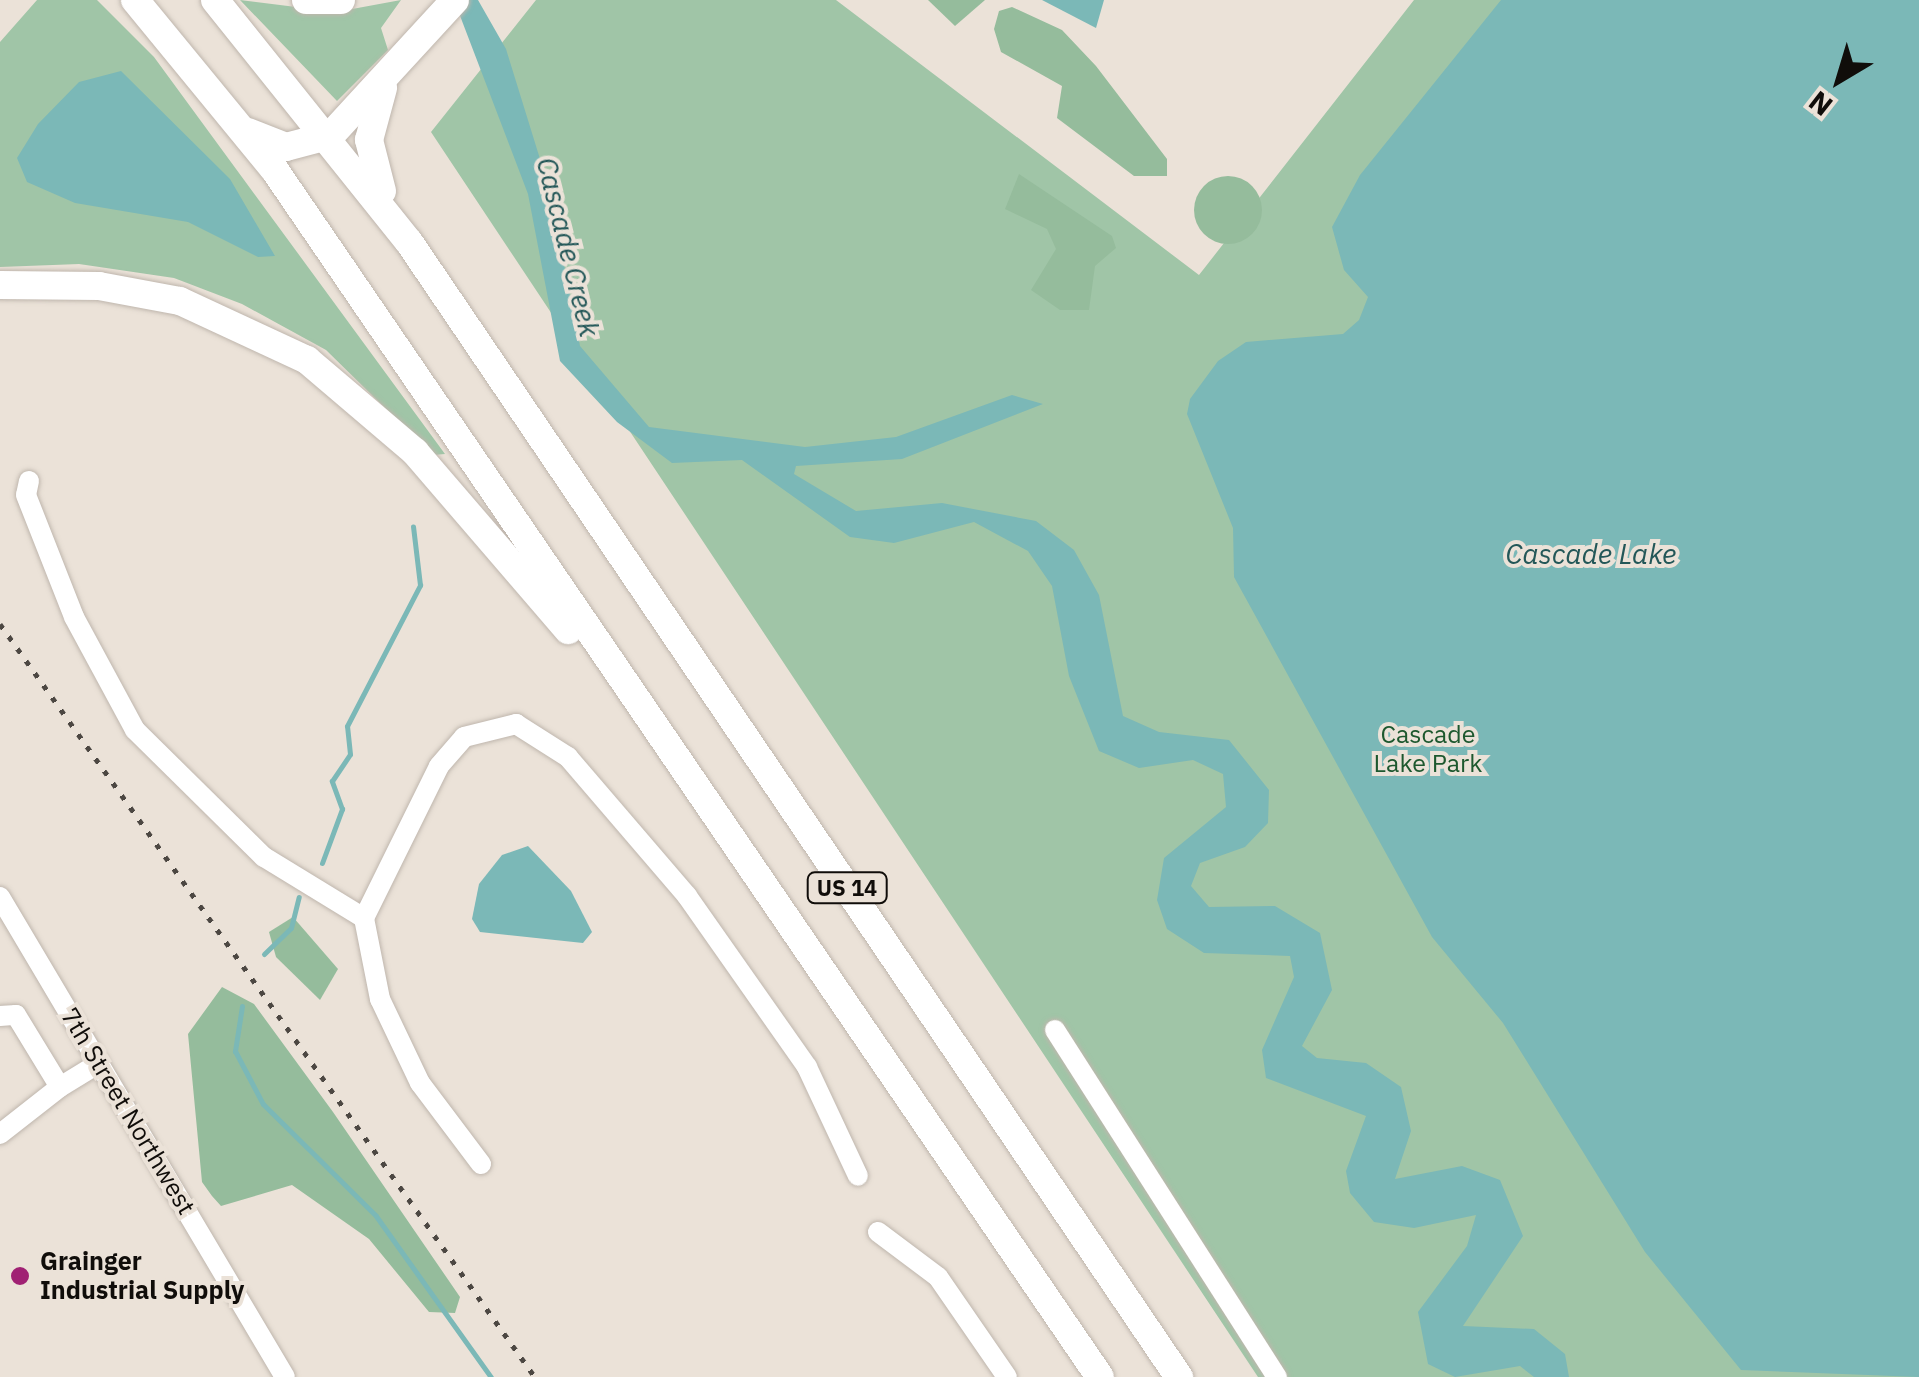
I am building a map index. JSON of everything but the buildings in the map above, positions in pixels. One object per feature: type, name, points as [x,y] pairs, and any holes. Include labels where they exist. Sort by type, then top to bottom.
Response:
[{"type":"highway","name":"US 14","points":[[135,0],[242,130],[1100,1377]]},
{"type":"highway","points":[[215,0],[331,135],[390,216]]},
{"type":"highway","points":[[306,0],[341,0]]},
{"type":"highway","name":"US 14","points":[[455,0],[385,82],[368,140],[390,216],[1179,1377]]},
{"type":"highway","points":[[242,130],[286,147],[331,135],[385,82]]},
{"type":"highway","points":[[0,284],[99,286],[180,302],[266,336],[342,385],[463,504],[691,783]]},
{"type":"street","points":[[29,481],[26,496],[74,617],[135,730],[264,856],[364,918]]},
{"type":"street","points":[[482,1164],[420,1083],[380,999],[364,918],[439,766],[464,737],[516,724],[545,736],[687,896],[807,1067],[858,1176]]},
{"type":"street","name":"7th Street Northwest","points":[[0,897],[285,1377]]},
{"type":"street","points":[[0,1016],[16,1015],[60,1087]]},
{"type":"street","points":[[1055,1030],[1277,1377]]},
{"type":"street","points":[[0,1134],[60,1087],[100,1063]]},
{"type":"street","points":[[878,1232],[938,1277],[1007,1377]]},
{"type":"green space","points":[[37,0],[97,0],[154,57],[445,454],[433,455],[326,350],[242,304],[174,278],[79,264],[0,267],[0,42]]},
{"type":"green space","points":[[240,0],[336,12],[401,0],[381,28],[388,50],[337,101]]},
{"type":"green space","name":"Cascade Lake Park","points":[[536,0],[836,0],[1199,275],[1414,0],[1919,0],[1919,1377],[1258,1377],[431,132]]},
{"type":"green space","points":[[928,0],[985,0],[955,26]]},
{"type":"green space","points":[[1012,7],[1062,30],[1096,66],[1167,159],[1167,176],[1134,176],[1057,118],[1062,86],[1001,52],[994,29],[999,11]]},
{"type":"green space","points":[[1019,174],[1112,236],[1116,248],[1095,266],[1089,310],[1060,310],[1031,290],[1056,249],[1047,229],[1005,209]]},
{"type":"green space","points":[[1228,176],[1252,186],[1262,210],[1252,234],[1228,244],[1204,234],[1194,210],[1204,186]]},
{"type":"green space","points":[[293,917],[338,969],[320,1000],[276,957],[269,932]]},
{"type":"green space","points":[[222,987],[254,1004],[333,1112],[460,1297],[455,1313],[429,1312],[369,1239],[292,1185],[221,1206],[212,1196],[202,1182],[188,1034]]},
{"type":"water","points":[[454,0],[478,0],[506,49],[549,188],[580,346],[649,427],[805,447],[896,437],[1012,395],[1043,404],[902,459],[796,466],[794,474],[856,511],[942,503],[1036,521],[1074,550],[1099,595],[1123,716],[1159,732],[1229,740],[1269,790],[1268,823],[1245,847],[1200,863],[1191,886],[1209,907],[1275,906],[1320,933],[1332,990],[1302,1046],[1317,1058],[1366,1063],[1401,1087],[1411,1131],[1395,1179],[1462,1166],[1500,1180],[1523,1236],[1463,1326],[1534,1329],[1565,1354],[1569,1377],[1534,1377],[1520,1366],[1455,1377],[1428,1364],[1418,1312],[1467,1246],[1476,1215],[1414,1228],[1374,1222],[1350,1193],[1346,1171],[1366,1116],[1266,1078],[1262,1050],[1294,977],[1290,956],[1204,953],[1167,929],[1157,900],[1164,858],[1226,807],[1223,774],[1193,760],[1139,768],[1099,751],[1069,676],[1052,586],[1028,551],[974,522],[894,543],[850,537],[742,460],[672,463],[617,422],[560,361],[528,194]]},
{"type":"water","points":[[1042,0],[1104,0],[1096,28]]},
{"type":"water","name":"Cascade Lake","points":[[1501,0],[1919,0],[1919,1377],[1741,1370],[1645,1252],[1503,1023],[1432,937],[1234,577],[1233,528],[1187,414],[1190,399],[1218,361],[1246,342],[1343,334],[1359,320],[1368,297],[1344,270],[1332,227],[1360,175]]},
{"type":"water","points":[[121,71],[230,179],[275,256],[258,257],[188,222],[75,203],[27,182],[17,158],[38,124],[79,82]]},
{"type":"water","points":[[528,846],[571,891],[592,932],[583,943],[480,932],[472,919],[479,884],[502,855]]},
{"type":"waterway","points":[[322,863],[342,809],[332,781],[350,754],[347,726],[420,585],[413,526]]},
{"type":"waterway","points":[[264,954],[291,928],[299,897]]},
{"type":"waterway","points":[[242,1006],[235,1051],[263,1104],[376,1216],[491,1377]]},
{"type":"railway","points":[[0,624],[535,1377]]},
{"type":"place","name":"Grainger Industrial Supply","points":[[20,1276]]},
{"type":"water label","name":"Cascade Creek","points":[[568,247]]}]
